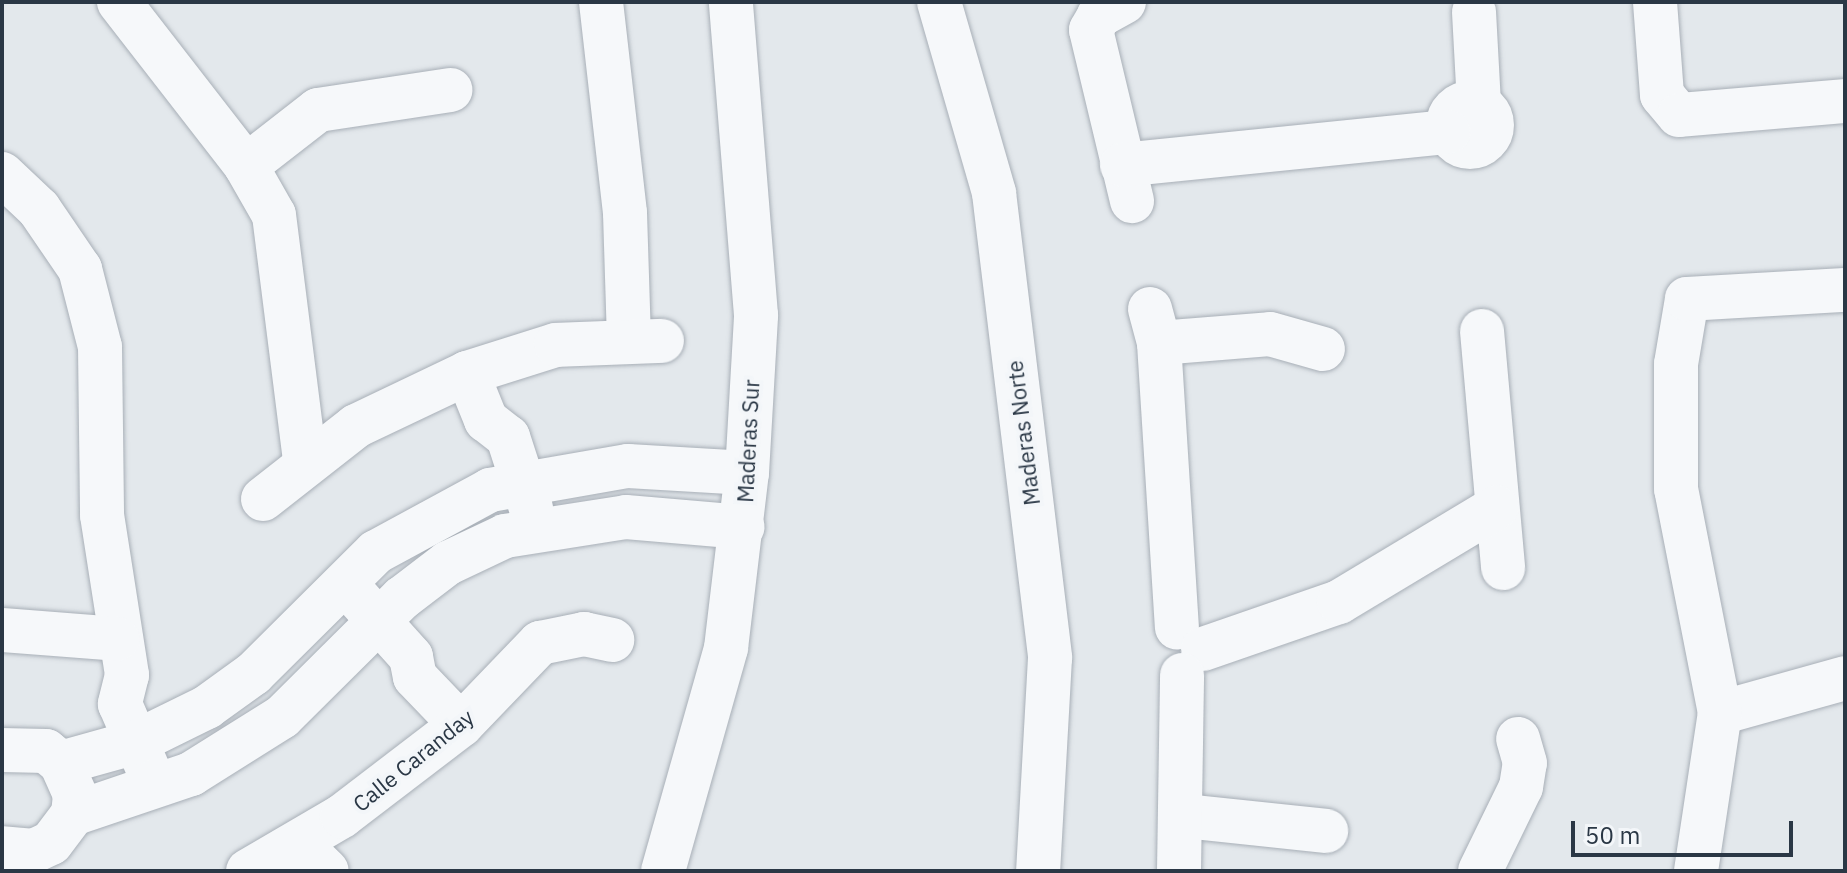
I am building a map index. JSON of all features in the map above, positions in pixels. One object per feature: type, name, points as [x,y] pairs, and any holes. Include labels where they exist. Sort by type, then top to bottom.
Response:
[{"type":"street","points":[[263,499],[305,460],[467,373],[556,345],[646,341],[625,213],[601,2]]},
{"type":"street","name":"Maderas Sur","points":[[663,871],[726,648],[743,527],[756,315],[731,2]]},
{"type":"street","name":"Maderas Norte","points":[[939,2],[994,193],[1050,658],[1038,871]]},
{"type":"street","points":[[1124,2],[1099,16],[1091,30],[1127,183],[1463,118],[1474,12]]},
{"type":"street","points":[[1655,2],[1662,95],[1679,115],[1845,101]]},
{"type":"street","points":[[128,5],[246,166],[274,215],[305,460]]},
{"type":"street","points":[[246,166],[318,110],[451,90]]},
{"type":"street","points":[[2,174],[39,209],[80,269],[100,347],[102,515],[122,657],[151,692],[152,735],[174,782]]},
{"type":"street","points":[[1696,871],[1720,713],[1676,489],[1676,364],[1687,299],[1845,290]]},
{"type":"street","points":[[1179,871],[1184,816],[1188,650],[1155,326],[1270,334],[1323,349]]},
{"type":"street","points":[[1482,331],[1503,568]]},
{"type":"street","points":[[467,373],[486,420],[508,437],[506,486],[521,532]]},
{"type":"street","points":[[61,763],[152,735],[253,674],[376,552],[506,486],[628,466],[747,473]]},
{"type":"street","points":[[1188,650],[1339,602],[1497,507]]},
{"type":"street","points":[[2,848],[34,851],[51,843],[73,814],[174,782],[282,717],[368,631],[448,563],[521,532],[626,517],[743,527]]},
{"type":"street","points":[[335,596],[368,631],[392,676],[415,677],[461,725]]},
{"type":"street","points":[[2,630],[122,657]]},
{"type":"street","name":"Calle Caranday","points":[[248,871],[313,858],[461,725],[540,643],[584,634],[612,640]]},
{"type":"street","points":[[1720,713],[1845,678]]},
{"type":"street","points":[[1480,871],[1521,787],[1525,763],[1518,739]]},
{"type":"street","points":[[2,750],[28,745],[61,763],[71,778],[73,814]]},
{"type":"street","points":[[1184,816],[1326,831]]}]
